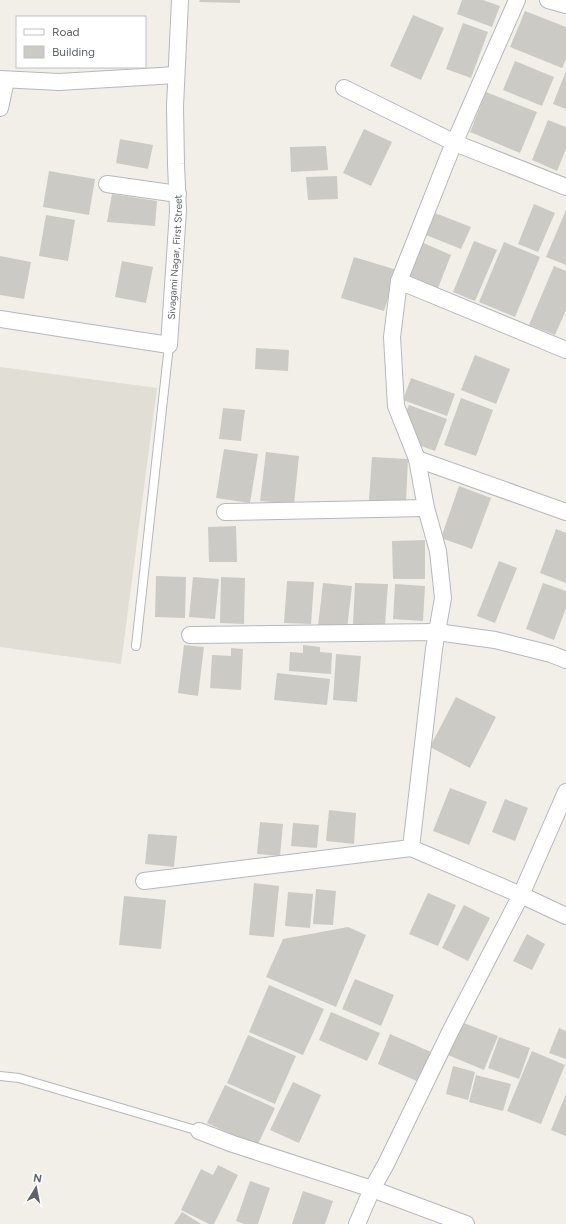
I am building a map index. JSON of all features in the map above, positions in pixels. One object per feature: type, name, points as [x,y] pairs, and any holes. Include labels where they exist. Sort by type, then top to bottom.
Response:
[{"type":"street","name":"Sivagami Nagar, First Street","points":[[169,345],[178,211],[175,106],[180,0]]},
{"type":"street","points":[[411,848],[434,649],[443,598],[438,551],[426,508],[417,459],[396,406],[392,338],[400,282],[455,142],[517,0]]},
{"type":"street","points":[[548,0],[566,5]]},
{"type":"street","points":[[0,108],[3,79],[59,82],[176,74]]},
{"type":"street","points":[[344,88],[455,142],[566,187]]},
{"type":"street","points":[[107,184],[178,194]]},
{"type":"street","points":[[400,282],[566,350]]},
{"type":"street","points":[[0,319],[169,345]]},
{"type":"street","points":[[417,459],[537,500],[566,512]]},
{"type":"street","points":[[225,512],[426,508]]},
{"type":"street","points":[[190,635],[437,632],[495,640],[550,654],[566,660]]},
{"type":"street","points":[[357,1224],[372,1189],[386,1164],[450,1030],[522,895],[565,795]]},
{"type":"street","points":[[144,881],[411,848],[522,895],[566,916]]},
{"type":"street","points":[[199,1131],[233,1144],[372,1189],[466,1224]]},
{"type":"lane","points":[[136,646],[169,345]]},
{"type":"lane","points":[[0,1076],[19,1078],[199,1131]]},
{"type":"shaded area","points":[[0,367],[157,388],[121,664],[0,647]]},
{"type":"building","points":[[200,0],[240,0],[240,3],[199,2]]},
{"type":"building","points":[[462,0],[483,0],[500,6],[492,27],[457,14]]},
{"type":"building","points":[[525,11],[566,27],[566,59],[562,68],[510,47]]},
{"type":"building","points":[[413,15],[444,28],[421,80],[390,66]]},
{"type":"building","points":[[463,23],[488,32],[471,78],[446,69]]},
{"type":"building","points":[[515,61],[554,77],[542,106],[503,90]]},
{"type":"building","points":[[566,71],[566,109],[553,104]]},
{"type":"building","points":[[486,92],[537,112],[520,153],[470,132]]},
{"type":"building","points":[[548,120],[566,127],[566,149],[557,171],[532,160]]},
{"type":"building","points":[[364,129],[392,142],[371,186],[343,173]]},
{"type":"building","points":[[120,139],[153,145],[148,169],[116,163]]},
{"type":"building","points":[[326,146],[328,170],[291,172],[290,147]]},
{"type":"building","points":[[49,171],[95,179],[89,215],[43,207]]},
{"type":"building","points":[[337,176],[338,199],[308,200],[306,177]]},
{"type":"building","points":[[112,194],[157,201],[155,226],[107,222]]},
{"type":"building","points":[[534,204],[555,213],[538,252],[518,244]]},
{"type":"building","points":[[566,210],[566,265],[546,257]]},
{"type":"building","points":[[435,213],[471,227],[461,249],[426,235]]},
{"type":"building","points":[[46,215],[75,220],[68,261],[39,256]]},
{"type":"building","points":[[419,241],[451,255],[438,288],[405,274]]},
{"type":"building","points":[[474,241],[497,250],[475,301],[453,292]]},
{"type":"building","points":[[504,242],[540,257],[515,317],[479,302]]},
{"type":"building","points":[[0,256],[31,262],[24,299],[0,295]]},
{"type":"building","points":[[354,257],[397,270],[384,311],[341,298]]},
{"type":"building","points":[[122,261],[153,267],[146,303],[115,297]]},
{"type":"building","points":[[554,266],[566,271],[566,310],[555,335],[529,325]]},
{"type":"building","points":[[256,348],[289,350],[288,371],[255,369]]},
{"type":"building","points":[[475,355],[510,369],[496,404],[461,390]]},
{"type":"building","points":[[411,378],[455,394],[447,416],[403,400]]},
{"type":"building","points":[[461,398],[493,410],[476,456],[444,445]]},
{"type":"building","points":[[409,405],[447,419],[435,451],[416,444],[406,412]]},
{"type":"building","points":[[223,408],[245,410],[241,441],[219,439]]},
{"type":"building","points":[[224,449],[258,454],[250,503],[216,498]]},
{"type":"building","points":[[266,452],[299,456],[294,504],[260,501]]},
{"type":"building","points":[[372,457],[408,459],[406,502],[369,500]]},
{"type":"building","points":[[459,486],[491,498],[472,549],[441,538]]},
{"type":"building","points":[[236,526],[237,562],[209,562],[208,527]]},
{"type":"building","points":[[556,529],[566,533],[566,583],[540,573]]},
{"type":"building","points":[[425,540],[425,579],[393,579],[392,541]]},
{"type":"building","points":[[499,561],[517,568],[495,623],[477,616]]},
{"type":"building","points":[[156,576],[186,577],[185,618],[155,617]]},
{"type":"building","points":[[193,577],[219,579],[215,619],[189,617]]},
{"type":"building","points":[[221,577],[245,578],[244,624],[220,623]]},
{"type":"building","points":[[287,581],[314,582],[311,624],[284,623]]},
{"type":"building","points":[[323,583],[352,586],[347,629],[318,626]]},
{"type":"building","points":[[355,583],[388,584],[385,626],[353,624]]},
{"type":"building","points":[[543,583],[566,591],[566,608],[554,640],[526,629]]},
{"type":"building","points":[[395,584],[425,586],[423,621],[393,619]]},
{"type":"building","points":[[184,645],[204,647],[198,696],[178,693]]},
{"type":"building","points":[[303,645],[320,647],[320,652],[332,653],[331,674],[289,671],[290,652],[303,653]]},
{"type":"building","points":[[231,648],[243,649],[241,690],[210,688],[212,655],[231,656]]},
{"type":"building","points":[[336,654],[361,656],[357,702],[333,700]]},
{"type":"building","points":[[277,673],[330,679],[327,705],[274,700]]},
{"type":"building","points":[[456,697],[496,717],[470,768],[430,747]]},
{"type":"building","points":[[450,788],[487,802],[469,845],[433,831]]},
{"type":"building","points":[[505,799],[528,808],[515,841],[492,832]]},
{"type":"building","points":[[329,810],[356,813],[354,844],[326,841]]},
{"type":"building","points":[[260,822],[283,824],[280,856],[257,854]]},
{"type":"building","points":[[293,823],[319,825],[317,848],[291,846]]},
{"type":"building","points":[[148,834],[177,836],[174,867],[145,864]]},
{"type":"building","points":[[254,883],[279,886],[274,937],[249,935]]},
{"type":"building","points":[[316,889],[336,891],[333,925],[313,924]]},
{"type":"building","points":[[288,892],[313,894],[310,928],[285,926]]},
{"type":"building","points":[[428,893],[456,905],[438,946],[409,934]]},
{"type":"building","points":[[124,896],[166,900],[161,949],[119,945]]},
{"type":"building","points":[[464,905],[490,918],[468,961],[442,948]]},
{"type":"building","points":[[348,927],[366,935],[336,1007],[266,977],[283,939]]},
{"type":"building","points":[[527,934],[545,944],[532,970],[513,961]]},
{"type":"building","points":[[355,979],[394,995],[381,1026],[342,1009]]},
{"type":"building","points":[[269,985],[324,1009],[303,1055],[249,1032]]},
{"type":"building","points":[[331,1012],[380,1033],[367,1061],[319,1040]]},
{"type":"building","points":[[461,1022],[498,1036],[484,1070],[448,1055]]},
{"type":"building","points":[[559,1028],[566,1031],[566,1059],[549,1053]]},
{"type":"building","points":[[390,1034],[431,1052],[419,1082],[378,1064]]},
{"type":"building","points":[[248,1035],[296,1056],[275,1104],[227,1083]]},
{"type":"building","points":[[499,1037],[530,1048],[519,1079],[488,1068]]},
{"type":"building","points":[[532,1051],[565,1065],[541,1124],[507,1111]]},
{"type":"building","points":[[453,1066],[475,1072],[468,1100],[446,1094]]},
{"type":"building","points":[[476,1075],[511,1084],[503,1111],[469,1102]]},
{"type":"building","points":[[293,1082],[321,1095],[299,1143],[270,1130]]},
{"type":"building","points":[[225,1085],[275,1108],[257,1146],[207,1123]]},
{"type":"building","points":[[566,1094],[566,1136],[551,1130]]},
{"type":"building","points":[[218,1165],[238,1175],[214,1224],[209,1224],[181,1210],[201,1169],[213,1175]]},
{"type":"building","points":[[250,1181],[270,1188],[258,1224],[244,1224],[236,1221]]},
{"type":"building","points":[[303,1191],[333,1201],[325,1224],[292,1224]]},
{"type":"building","points":[[182,1212],[201,1224],[174,1224]]}]
